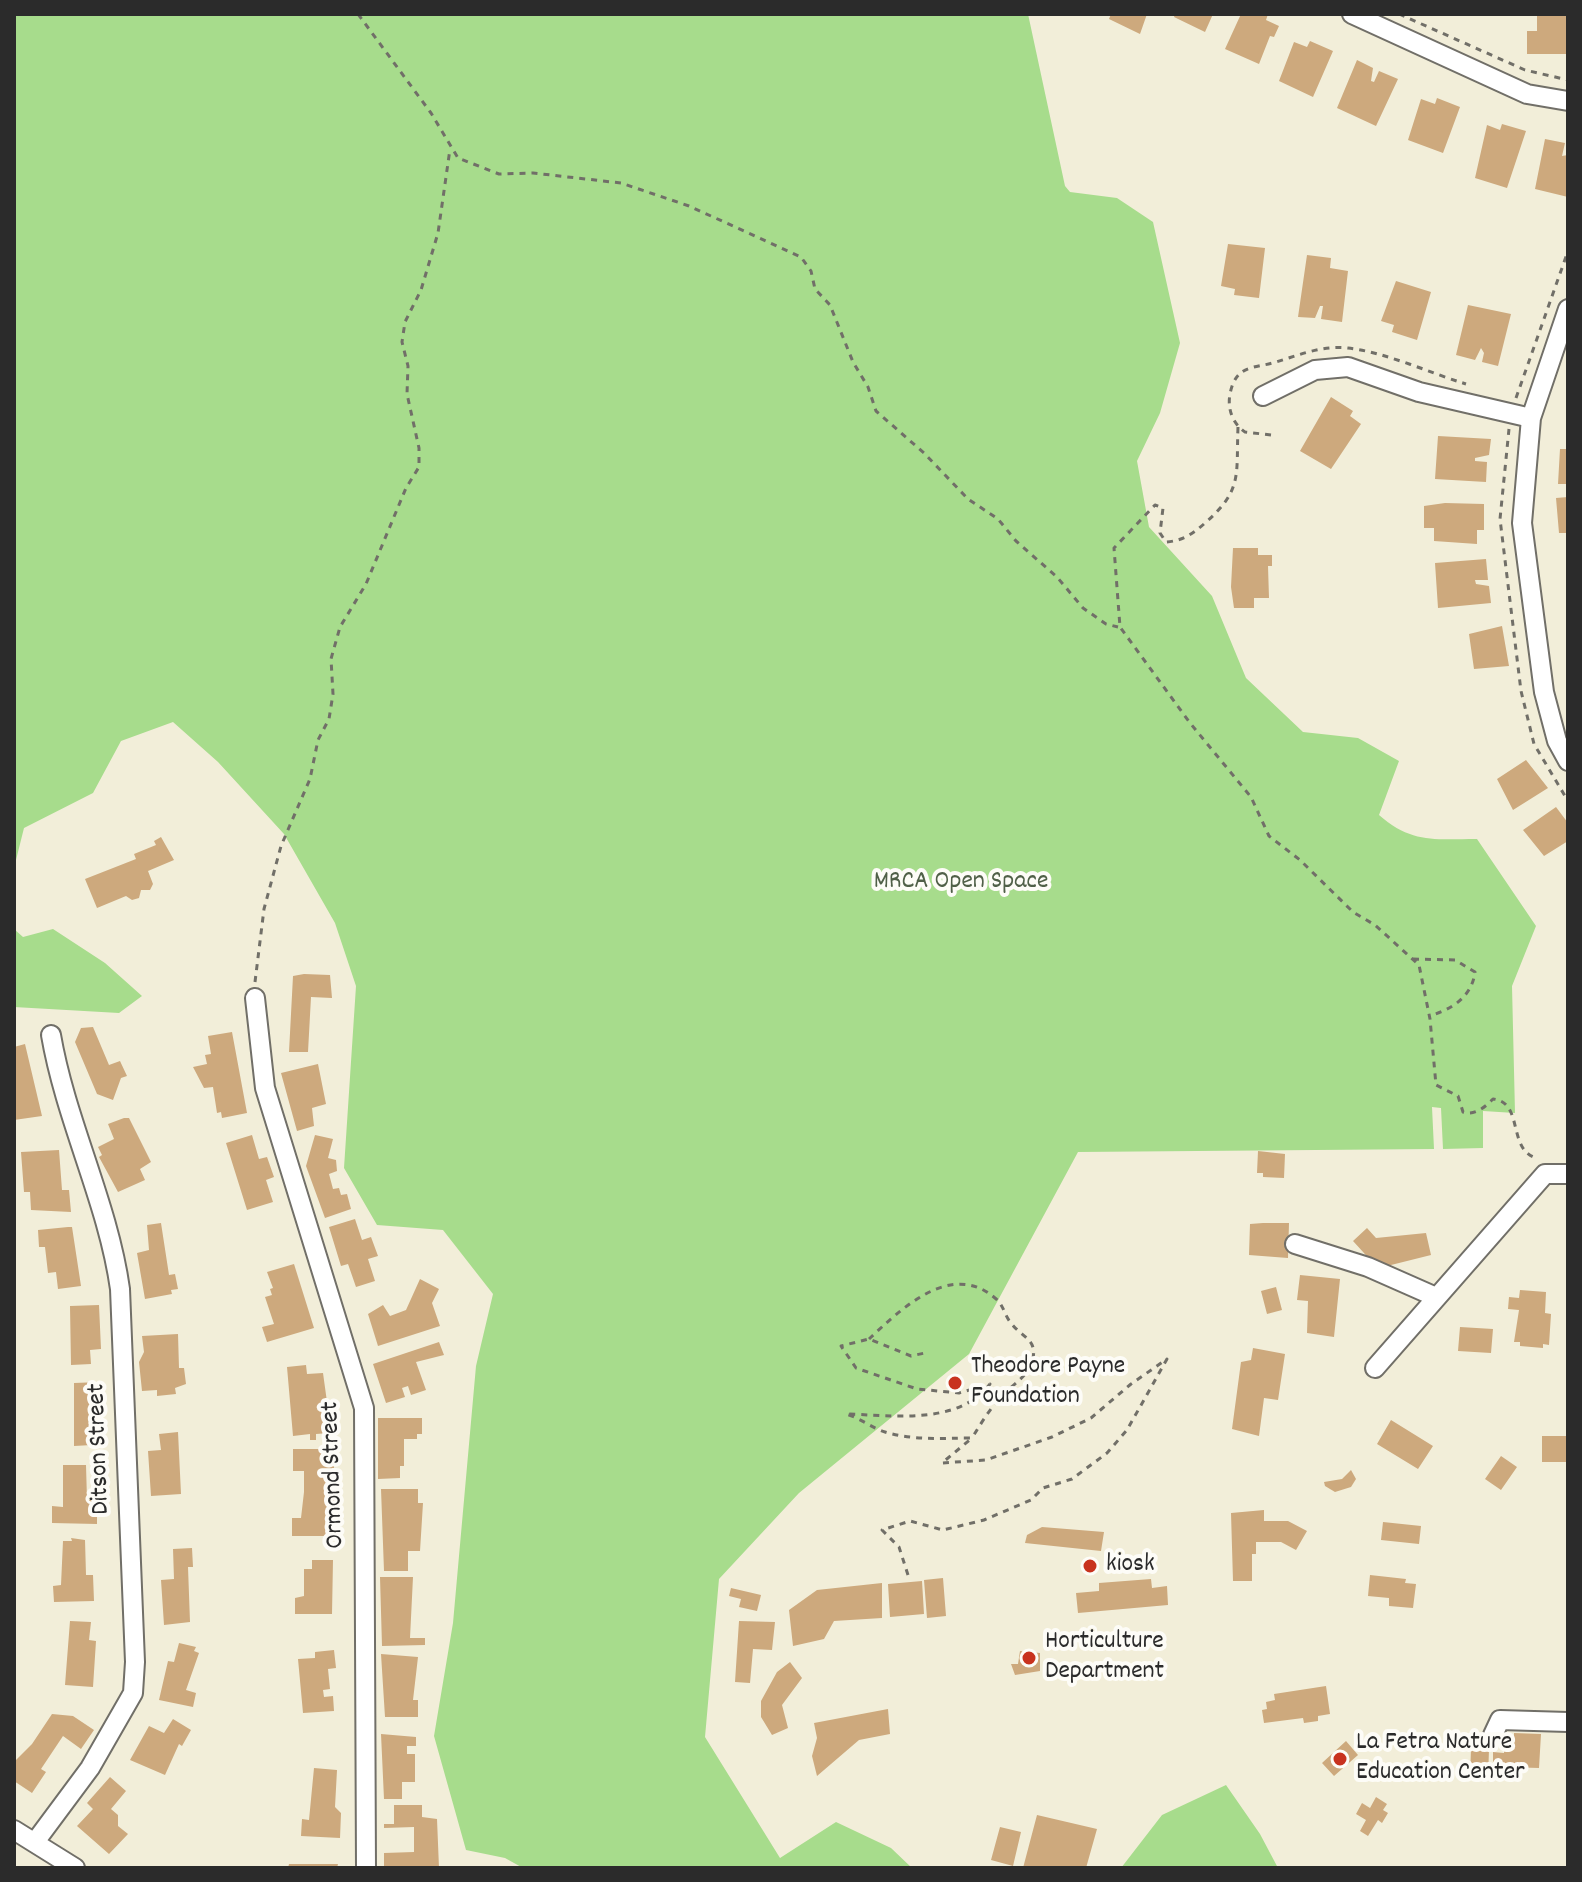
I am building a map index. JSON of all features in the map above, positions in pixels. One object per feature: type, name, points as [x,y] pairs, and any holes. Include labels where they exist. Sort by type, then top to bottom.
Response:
[{"type":"street","points":[[1352,14],[1527,94],[1568,101]]},
{"type":"street","points":[[1568,309],[1531,418],[1523,479],[1523,550],[1544,692],[1557,741],[1568,761]]},
{"type":"street","points":[[1263,396],[1315,370],[1348,367],[1419,392],[1531,418]]},
{"type":"street","name":"Ormond Street","points":[[255,998],[265,1088],[364,1408],[366,1868]]},
{"type":"street","name":"Ditson Street","points":[[35,1842],[90,1768],[133,1693],[135,1662],[116,1259],[65,1104],[51,1035]]},
{"type":"street","points":[[1375,1368],[1543,1166],[1568,1174]]},
{"type":"street","points":[[1295,1244],[1368,1267],[1436,1297]]},
{"type":"street","points":[[1493,1735],[1500,1720],[1568,1722]]},
{"type":"street","points":[[14,1830],[75,1868]]},
{"type":"path","points":[[358,14],[431,113],[458,158],[499,174],[533,173],[621,183],[689,206],[801,257],[811,271],[815,289],[830,305],[876,411],[924,453],[968,499],[998,519],[1016,541],[1057,577],[1083,608],[1106,624],[1120,627]]},
{"type":"path","points":[[1399,14],[1525,70],[1568,80]]},
{"type":"path","points":[[255,998],[255,961],[264,909],[281,846],[310,779],[318,740],[329,719],[331,659],[337,635],[366,584],[406,488],[419,467],[419,448],[407,394],[408,366],[402,342],[405,322],[421,290],[438,233],[450,148]]},
{"type":"path","points":[[1238,427],[1233,494],[1224,507],[1185,537],[1166,542],[1160,533],[1163,508],[1155,505],[1114,548],[1120,627],[1190,723],[1251,797],[1269,836],[1300,860],[1353,912],[1375,925],[1419,965],[1429,1016],[1436,1085],[1458,1096],[1463,1112],[1468,1114],[1477,1112],[1493,1099],[1503,1100],[1509,1106],[1516,1133],[1526,1153],[1543,1166]]},
{"type":"path","points":[[1413,959],[1455,960],[1475,972],[1470,988],[1450,1010],[1429,1016]]},
{"type":"path","points":[[908,1575],[899,1547],[882,1530],[910,1521],[943,1530],[984,1520],[1031,1500],[1043,1488],[1072,1479],[1107,1453],[1127,1430],[1167,1359],[1091,1418],[1052,1437],[986,1460],[942,1463],[972,1438],[1001,1396],[1032,1365],[1035,1348],[1032,1340],[1010,1322],[1004,1307],[993,1295],[961,1282],[934,1288],[897,1313],[869,1339],[841,1346],[856,1368],[884,1380],[941,1393],[959,1393],[990,1384],[983,1394],[953,1410],[916,1416],[846,1414],[868,1421],[882,1431],[922,1441],[972,1438]]},
{"type":"path","points":[[869,1339],[911,1356],[925,1353]]},
{"type":"green space","name":"MRCA Open Space","points":[[14,14],[1028,14],[1065,186],[1070,192],[1117,198],[1153,222],[1180,343],[1160,413],[1137,461],[1149,527],[1212,596],[1246,678],[1303,732],[1358,738],[1399,761],[1379,815],[1402,831],[1425,838],[1477,839],[1536,926],[1512,986],[1515,1113],[1483,1111],[1483,1148],[1443,1149],[1441,1108],[1432,1107],[1434,1149],[1078,1152],[969,1354],[799,1493],[719,1579],[705,1737],[780,1858],[836,1822],[891,1848],[912,1868],[523,1868],[505,1858],[466,1850],[434,1736],[453,1623],[476,1366],[493,1294],[443,1230],[377,1225],[344,1168],[356,986],[335,923],[284,834],[218,762],[173,722],[121,741],[93,793],[24,828],[14,868]]},
{"type":"green space","points":[[14,929],[23,937],[53,929],[105,963],[142,996],[119,1013],[14,1007]]},
{"type":"green space","points":[[1226,1785],[1260,1834],[1278,1868],[1121,1868],[1162,1815]]},
{"type":"building","points":[[1111,14],[1147,14],[1140,34],[1109,19]]},
{"type":"building","points":[[1175,14],[1213,14],[1205,32],[1174,17]]},
{"type":"building","points":[[1241,14],[1268,14],[1266,20],[1279,26],[1274,37],[1270,36],[1259,64],[1225,49]]},
{"type":"building","points":[[1537,14],[1568,14],[1568,54],[1527,54],[1527,31],[1537,31]]},
{"type":"building","points":[[1310,41],[1333,51],[1313,97],[1279,81],[1294,42],[1307,47]]},
{"type":"building","points":[[1357,60],[1373,68],[1371,81],[1374,82],[1379,71],[1398,79],[1376,126],[1337,108]]},
{"type":"building","points":[[1437,98],[1460,107],[1443,153],[1408,140],[1421,99],[1435,104]]},
{"type":"building","points":[[1502,124],[1526,131],[1507,188],[1475,178],[1487,125],[1500,130]]},
{"type":"building","points":[[1545,139],[1565,143],[1562,156],[1568,155],[1568,197],[1535,189]]},
{"type":"building","points":[[1228,244],[1265,248],[1259,298],[1234,295],[1235,289],[1221,286]]},
{"type":"building","points":[[1307,255],[1331,258],[1330,268],[1348,271],[1342,322],[1321,319],[1323,306],[1320,306],[1315,318],[1298,317]]},
{"type":"building","points":[[1396,281],[1431,292],[1417,340],[1392,332],[1394,325],[1381,321]]},
{"type":"building","points":[[1468,305],[1511,314],[1498,366],[1482,362],[1484,353],[1481,348],[1475,360],[1456,355]]},
{"type":"building","points":[[1331,397],[1353,411],[1350,416],[1361,424],[1331,469],[1300,451]]},
{"type":"building","points":[[1438,436],[1491,439],[1489,455],[1475,458],[1475,461],[1487,462],[1486,482],[1435,479]]},
{"type":"building","points":[[1560,449],[1568,449],[1568,484],[1558,484]]},
{"type":"building","points":[[1568,497],[1568,533],[1559,533],[1556,498]]},
{"type":"building","points":[[1484,504],[1484,530],[1477,530],[1477,544],[1434,541],[1434,528],[1424,528],[1424,506]]},
{"type":"building","points":[[1233,548],[1258,548],[1258,555],[1272,555],[1272,566],[1268,566],[1269,598],[1254,598],[1254,608],[1234,608],[1231,587]]},
{"type":"building","points":[[1486,559],[1488,580],[1475,580],[1476,584],[1489,586],[1491,603],[1438,608],[1435,563]]},
{"type":"building","points":[[1502,626],[1509,666],[1474,669],[1469,634]]},
{"type":"building","points":[[1526,760],[1548,788],[1513,810],[1497,779]]},
{"type":"building","points":[[1556,807],[1568,823],[1568,841],[1544,856],[1523,830]]},
{"type":"building","points":[[161,837],[174,860],[148,871],[153,884],[150,890],[141,890],[139,898],[132,900],[126,896],[97,908],[85,879],[136,859],[134,854],[156,845],[154,841]]},
{"type":"building","points":[[330,975],[332,998],[311,997],[308,1052],[289,1052],[293,976]]},
{"type":"building","points":[[93,1027],[109,1065],[120,1061],[127,1076],[121,1078],[113,1100],[97,1094],[75,1042],[81,1028]]},
{"type":"building","points":[[232,1032],[247,1113],[222,1118],[221,1112],[217,1113],[213,1087],[204,1088],[193,1067],[207,1064],[205,1055],[211,1054],[208,1036]]},
{"type":"building","points":[[25,1044],[42,1116],[14,1120],[14,1047]]},
{"type":"building","points":[[318,1064],[326,1104],[312,1108],[314,1126],[297,1131],[281,1073]]},
{"type":"building","points":[[129,1118],[151,1162],[140,1169],[145,1180],[118,1192],[99,1157],[102,1155],[98,1147],[114,1139],[108,1124]]},
{"type":"building","points":[[252,1135],[259,1159],[267,1157],[274,1177],[266,1180],[273,1202],[247,1210],[226,1143]]},
{"type":"building","points":[[315,1135],[333,1139],[328,1158],[336,1160],[337,1171],[329,1174],[333,1189],[339,1188],[341,1195],[347,1194],[351,1209],[325,1218],[306,1166]]},
{"type":"building","points":[[59,1150],[62,1190],[69,1190],[71,1212],[31,1210],[30,1192],[24,1192],[21,1152]]},
{"type":"building","points":[[1258,1151],[1285,1154],[1284,1178],[1263,1177],[1263,1173],[1257,1173]]},
{"type":"building","points":[[355,1219],[362,1240],[371,1237],[378,1256],[368,1259],[375,1281],[356,1287],[348,1264],[341,1266],[329,1227]]},
{"type":"building","points":[[161,1223],[169,1275],[175,1274],[178,1289],[171,1290],[172,1294],[145,1299],[137,1253],[149,1250],[147,1225]]},
{"type":"building","points":[[1289,1223],[1288,1258],[1249,1255],[1250,1224]]},
{"type":"building","points":[[72,1227],[81,1286],[58,1289],[56,1272],[48,1273],[45,1247],[39,1247],[38,1230]]},
{"type":"building","points":[[1367,1228],[1376,1238],[1426,1233],[1431,1255],[1383,1267],[1374,1264],[1353,1241]]},
{"type":"building","points":[[294,1264],[314,1328],[267,1342],[262,1327],[274,1324],[265,1297],[272,1295],[270,1289],[273,1288],[267,1272]]},
{"type":"building","points":[[1300,1275],[1340,1279],[1334,1337],[1307,1333],[1308,1301],[1297,1300]]},
{"type":"building","points":[[420,1279],[439,1289],[432,1303],[440,1326],[378,1346],[368,1314],[383,1305],[390,1316],[406,1310]]},
{"type":"building","points":[[1276,1287],[1282,1310],[1267,1314],[1261,1291]]},
{"type":"building","points":[[1520,1290],[1546,1292],[1545,1313],[1551,1314],[1549,1345],[1543,1344],[1543,1348],[1520,1346],[1520,1342],[1514,1342],[1519,1310],[1508,1309],[1509,1297],[1519,1298]]},
{"type":"building","points":[[99,1305],[101,1349],[90,1350],[91,1364],[71,1365],[70,1306]]},
{"type":"building","points":[[1460,1327],[1493,1329],[1491,1353],[1458,1351]]},
{"type":"building","points":[[178,1334],[179,1368],[184,1368],[186,1384],[175,1388],[176,1394],[157,1396],[157,1390],[142,1391],[139,1362],[144,1352],[142,1336]]},
{"type":"building","points":[[439,1342],[444,1355],[416,1362],[426,1390],[411,1395],[408,1386],[402,1388],[405,1397],[386,1403],[373,1364]]},
{"type":"building","points":[[1253,1348],[1285,1354],[1278,1400],[1264,1398],[1259,1436],[1232,1429],[1241,1362],[1251,1360]]},
{"type":"building","points":[[306,1365],[307,1374],[323,1373],[327,1402],[330,1433],[316,1434],[316,1440],[310,1440],[310,1434],[293,1436],[287,1367]]},
{"type":"building","points":[[100,1382],[101,1431],[91,1432],[92,1445],[74,1446],[74,1383]]},
{"type":"building","points":[[378,1418],[422,1418],[422,1434],[417,1434],[417,1439],[404,1439],[404,1466],[400,1466],[400,1478],[378,1479]]},
{"type":"building","points":[[1391,1420],[1433,1446],[1418,1469],[1377,1444]]},
{"type":"building","points":[[178,1432],[181,1494],[151,1496],[148,1451],[161,1450],[159,1434]]},
{"type":"building","points":[[1542,1436],[1568,1436],[1568,1462],[1542,1462]]},
{"type":"building","points":[[293,1449],[334,1449],[334,1471],[328,1471],[328,1497],[338,1497],[335,1536],[292,1536],[292,1518],[301,1518],[304,1492],[304,1471],[293,1471]]},
{"type":"building","points":[[1501,1456],[1517,1467],[1501,1490],[1485,1479]]},
{"type":"building","points":[[63,1465],[86,1465],[87,1500],[97,1500],[97,1524],[52,1523],[52,1506],[63,1507]]},
{"type":"building","points":[[1351,1470],[1356,1479],[1351,1487],[1335,1492],[1325,1486],[1324,1482],[1342,1479]]},
{"type":"building","points":[[381,1489],[418,1489],[418,1503],[423,1503],[420,1551],[408,1551],[408,1571],[384,1571]]},
{"type":"building","points":[[1264,1510],[1264,1521],[1288,1521],[1307,1531],[1296,1550],[1281,1542],[1256,1542],[1256,1554],[1252,1554],[1252,1581],[1233,1581],[1231,1513]]},
{"type":"building","points":[[1383,1522],[1421,1526],[1419,1544],[1381,1540]]},
{"type":"building","points":[[1042,1527],[1104,1532],[1101,1551],[1025,1543],[1027,1535]]},
{"type":"building","points":[[71,1538],[85,1540],[86,1575],[93,1575],[94,1601],[54,1602],[53,1586],[61,1585],[63,1541],[72,1541]]},
{"type":"building","points":[[192,1548],[193,1567],[188,1567],[190,1622],[164,1625],[161,1580],[174,1579],[173,1549]]},
{"type":"building","points":[[312,1560],[333,1560],[332,1614],[295,1614],[295,1598],[304,1596],[304,1569],[312,1569]]},
{"type":"building","points":[[1370,1575],[1406,1579],[1405,1583],[1416,1584],[1413,1608],[1389,1606],[1389,1598],[1368,1596]]},
{"type":"building","points":[[380,1577],[413,1577],[410,1638],[425,1638],[425,1645],[382,1646]]},
{"type":"building","points":[[943,1578],[946,1616],[927,1618],[924,1580]]},
{"type":"building","points":[[1151,1579],[1152,1588],[1167,1586],[1168,1605],[1078,1613],[1076,1593],[1099,1591],[1099,1583]]},
{"type":"building","points":[[922,1581],[924,1614],[890,1617],[888,1584]]},
{"type":"building","points":[[882,1583],[882,1618],[834,1621],[824,1639],[793,1646],[789,1610],[817,1590]]},
{"type":"building","points":[[731,1588],[761,1595],[757,1611],[739,1607],[741,1599],[729,1596]]},
{"type":"building","points":[[70,1621],[91,1622],[89,1640],[96,1641],[93,1687],[65,1685]]},
{"type":"building","points":[[739,1621],[775,1622],[772,1650],[753,1649],[750,1683],[735,1682]]},
{"type":"building","points":[[179,1643],[196,1647],[194,1651],[199,1653],[186,1690],[196,1693],[193,1707],[159,1700],[168,1661],[174,1662]]},
{"type":"building","points":[[334,1650],[336,1668],[328,1669],[330,1689],[323,1690],[324,1697],[333,1696],[334,1711],[303,1713],[298,1659],[315,1658],[315,1652]]},
{"type":"building","name":"Horticulture Department","points":[[1020,1651],[1040,1653],[1040,1671],[1015,1675],[1011,1664],[1018,1664]]},
{"type":"building","points":[[381,1654],[418,1657],[413,1700],[418,1700],[418,1717],[385,1717]]},
{"type":"building","points":[[790,1662],[802,1678],[782,1705],[788,1728],[772,1735],[761,1717],[761,1701],[777,1672]]},
{"type":"building","points":[[1326,1686],[1330,1714],[1318,1716],[1318,1721],[1304,1723],[1303,1718],[1264,1723],[1262,1710],[1267,1709],[1266,1702],[1275,1700],[1274,1694]]},
{"type":"building","points":[[888,1709],[890,1734],[859,1740],[817,1776],[812,1756],[817,1738],[814,1723]]},
{"type":"building","points":[[52,1714],[73,1716],[94,1730],[81,1749],[63,1736],[41,1769],[46,1772],[32,1793],[14,1781],[14,1762],[32,1744]]},
{"type":"building","points":[[173,1719],[191,1730],[182,1746],[179,1744],[165,1775],[130,1760],[149,1726],[164,1733]]},
{"type":"building","points":[[1514,1733],[1541,1734],[1539,1768],[1505,1767],[1502,1762],[1493,1762],[1493,1752],[1504,1753],[1504,1744],[1514,1744]]},
{"type":"building","points":[[381,1734],[416,1737],[416,1746],[407,1746],[407,1754],[415,1754],[415,1782],[402,1782],[402,1799],[384,1799]]},
{"type":"building","name":"La Fetra Nature Education Center","points":[[1346,1741],[1358,1755],[1334,1776],[1322,1763]]},
{"type":"building","points":[[1471,1748],[1489,1749],[1488,1779],[1470,1778]]},
{"type":"building","points":[[314,1768],[337,1770],[335,1807],[341,1813],[340,1838],[301,1836],[302,1819],[309,1820]]},
{"type":"building","points":[[110,1777],[126,1791],[111,1809],[118,1815],[118,1826],[128,1834],[109,1854],[77,1826],[93,1809],[87,1803]]},
{"type":"building","points":[[1376,1797],[1387,1804],[1383,1810],[1388,1813],[1382,1823],[1378,1820],[1368,1836],[1360,1831],[1366,1820],[1356,1814],[1362,1803],[1370,1808]]},
{"type":"building","points":[[394,1805],[422,1805],[422,1817],[437,1819],[439,1868],[384,1868],[384,1853],[414,1852],[414,1827],[384,1828],[384,1824],[394,1824]]},
{"type":"building","points":[[1037,1815],[1097,1829],[1086,1868],[1023,1868]]},
{"type":"building","points":[[1000,1827],[1021,1832],[1013,1866],[991,1860]]},
{"type":"building","points":[[289,1864],[338,1864],[337,1868],[288,1868]]},
{"type":"place","name":"Theodore Payne Foundation","points":[[955,1383]]},
{"type":"place","name":"kiosk","points":[[1090,1566]]},
{"type":"place","name":"Horticulture Department","points":[[1029,1658]]},
{"type":"place","name":"La Fetra Nature Education Center","points":[[1340,1759]]}]
